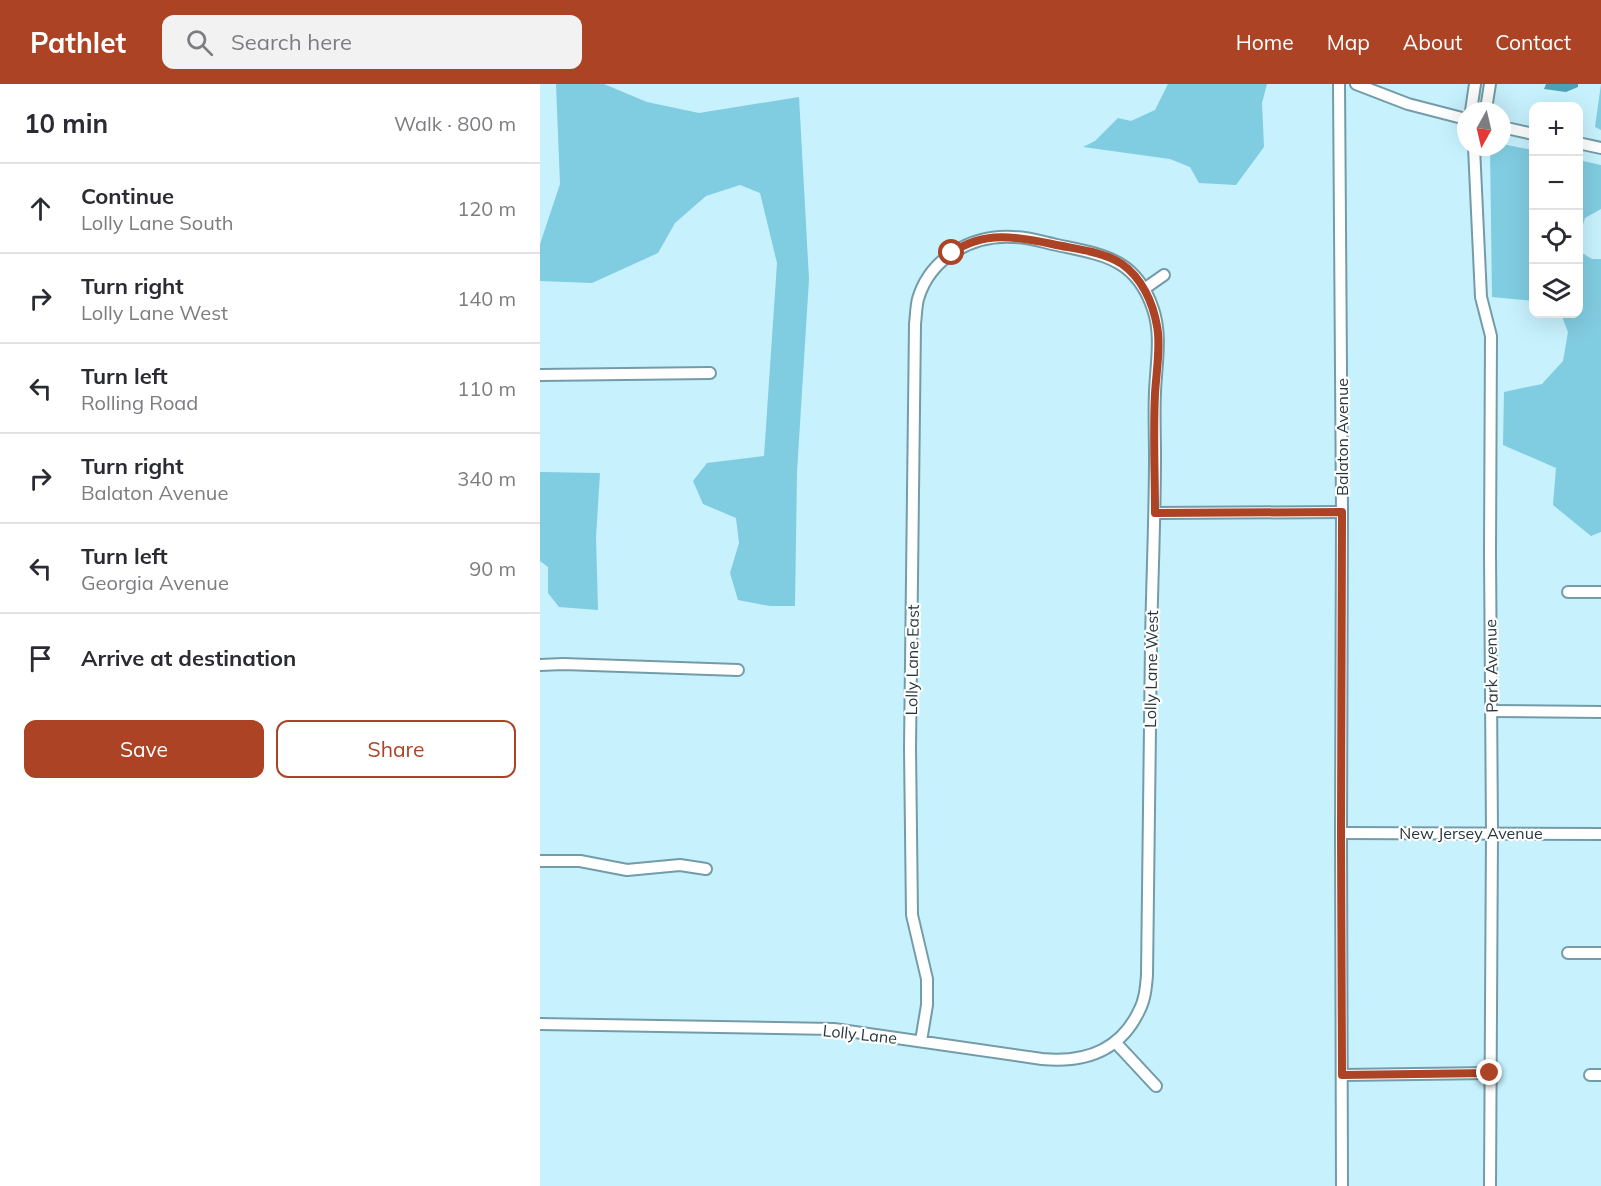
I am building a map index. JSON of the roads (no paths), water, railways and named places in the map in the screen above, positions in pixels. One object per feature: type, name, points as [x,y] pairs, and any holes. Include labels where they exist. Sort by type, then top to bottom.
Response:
[{"type":"street","name":"Balaton Avenue","points":[[1340,84],[1342,1186]]},
{"type":"street","points":[[1356,84],[1408,104],[1457,117]]},
{"type":"street","points":[[1472,102],[1474,84]]},
{"type":"street","points":[[1487,102],[1490,84]]},
{"type":"street","points":[[1511,129],[1529,133]]},
{"type":"street","points":[[1583,144],[1601,148]]},
{"type":"street","name":"Park Avenue","points":[[1474,156],[1481,297],[1491,336],[1490,1186]]},
{"type":"street","name":"Lolly Lane West","points":[[927,279],[960,247],[991,238],[1016,237],[1099,254],[1116,260],[1129,270],[1144,289],[1153,308],[1158,329],[1155,398],[1147,975],[1140,1010],[1116,1043]]},
{"type":"street","points":[[1144,289],[1164,275]]},
{"type":"street","name":"Lolly Lane East","points":[[921,1041],[927,1005],[927,979],[912,915],[910,748],[915,479],[915,324],[918,300],[927,279]]},
{"type":"street","points":[[540,375],[710,373]]},
{"type":"street","points":[[1155,513],[1342,512]]},
{"type":"street","points":[[1568,592],[1601,592]]},
{"type":"street","points":[[540,665],[738,669]]},
{"type":"street","points":[[1491,711],[1601,712]]},
{"type":"street","name":"New Jersey Avenue","points":[[1341,833],[1601,834]]},
{"type":"street","points":[[540,861],[580,861],[627,870],[680,866],[706,868]]},
{"type":"street","points":[[1568,953],[1601,953]]},
{"type":"street","name":"Lolly Lane","points":[[540,1024],[834,1029],[1056,1060],[1080,1059],[1116,1043]]},
{"type":"street","points":[[1116,1043],[1156,1086]]},
{"type":"street","points":[[1342,1075],[1490,1073]]}]
